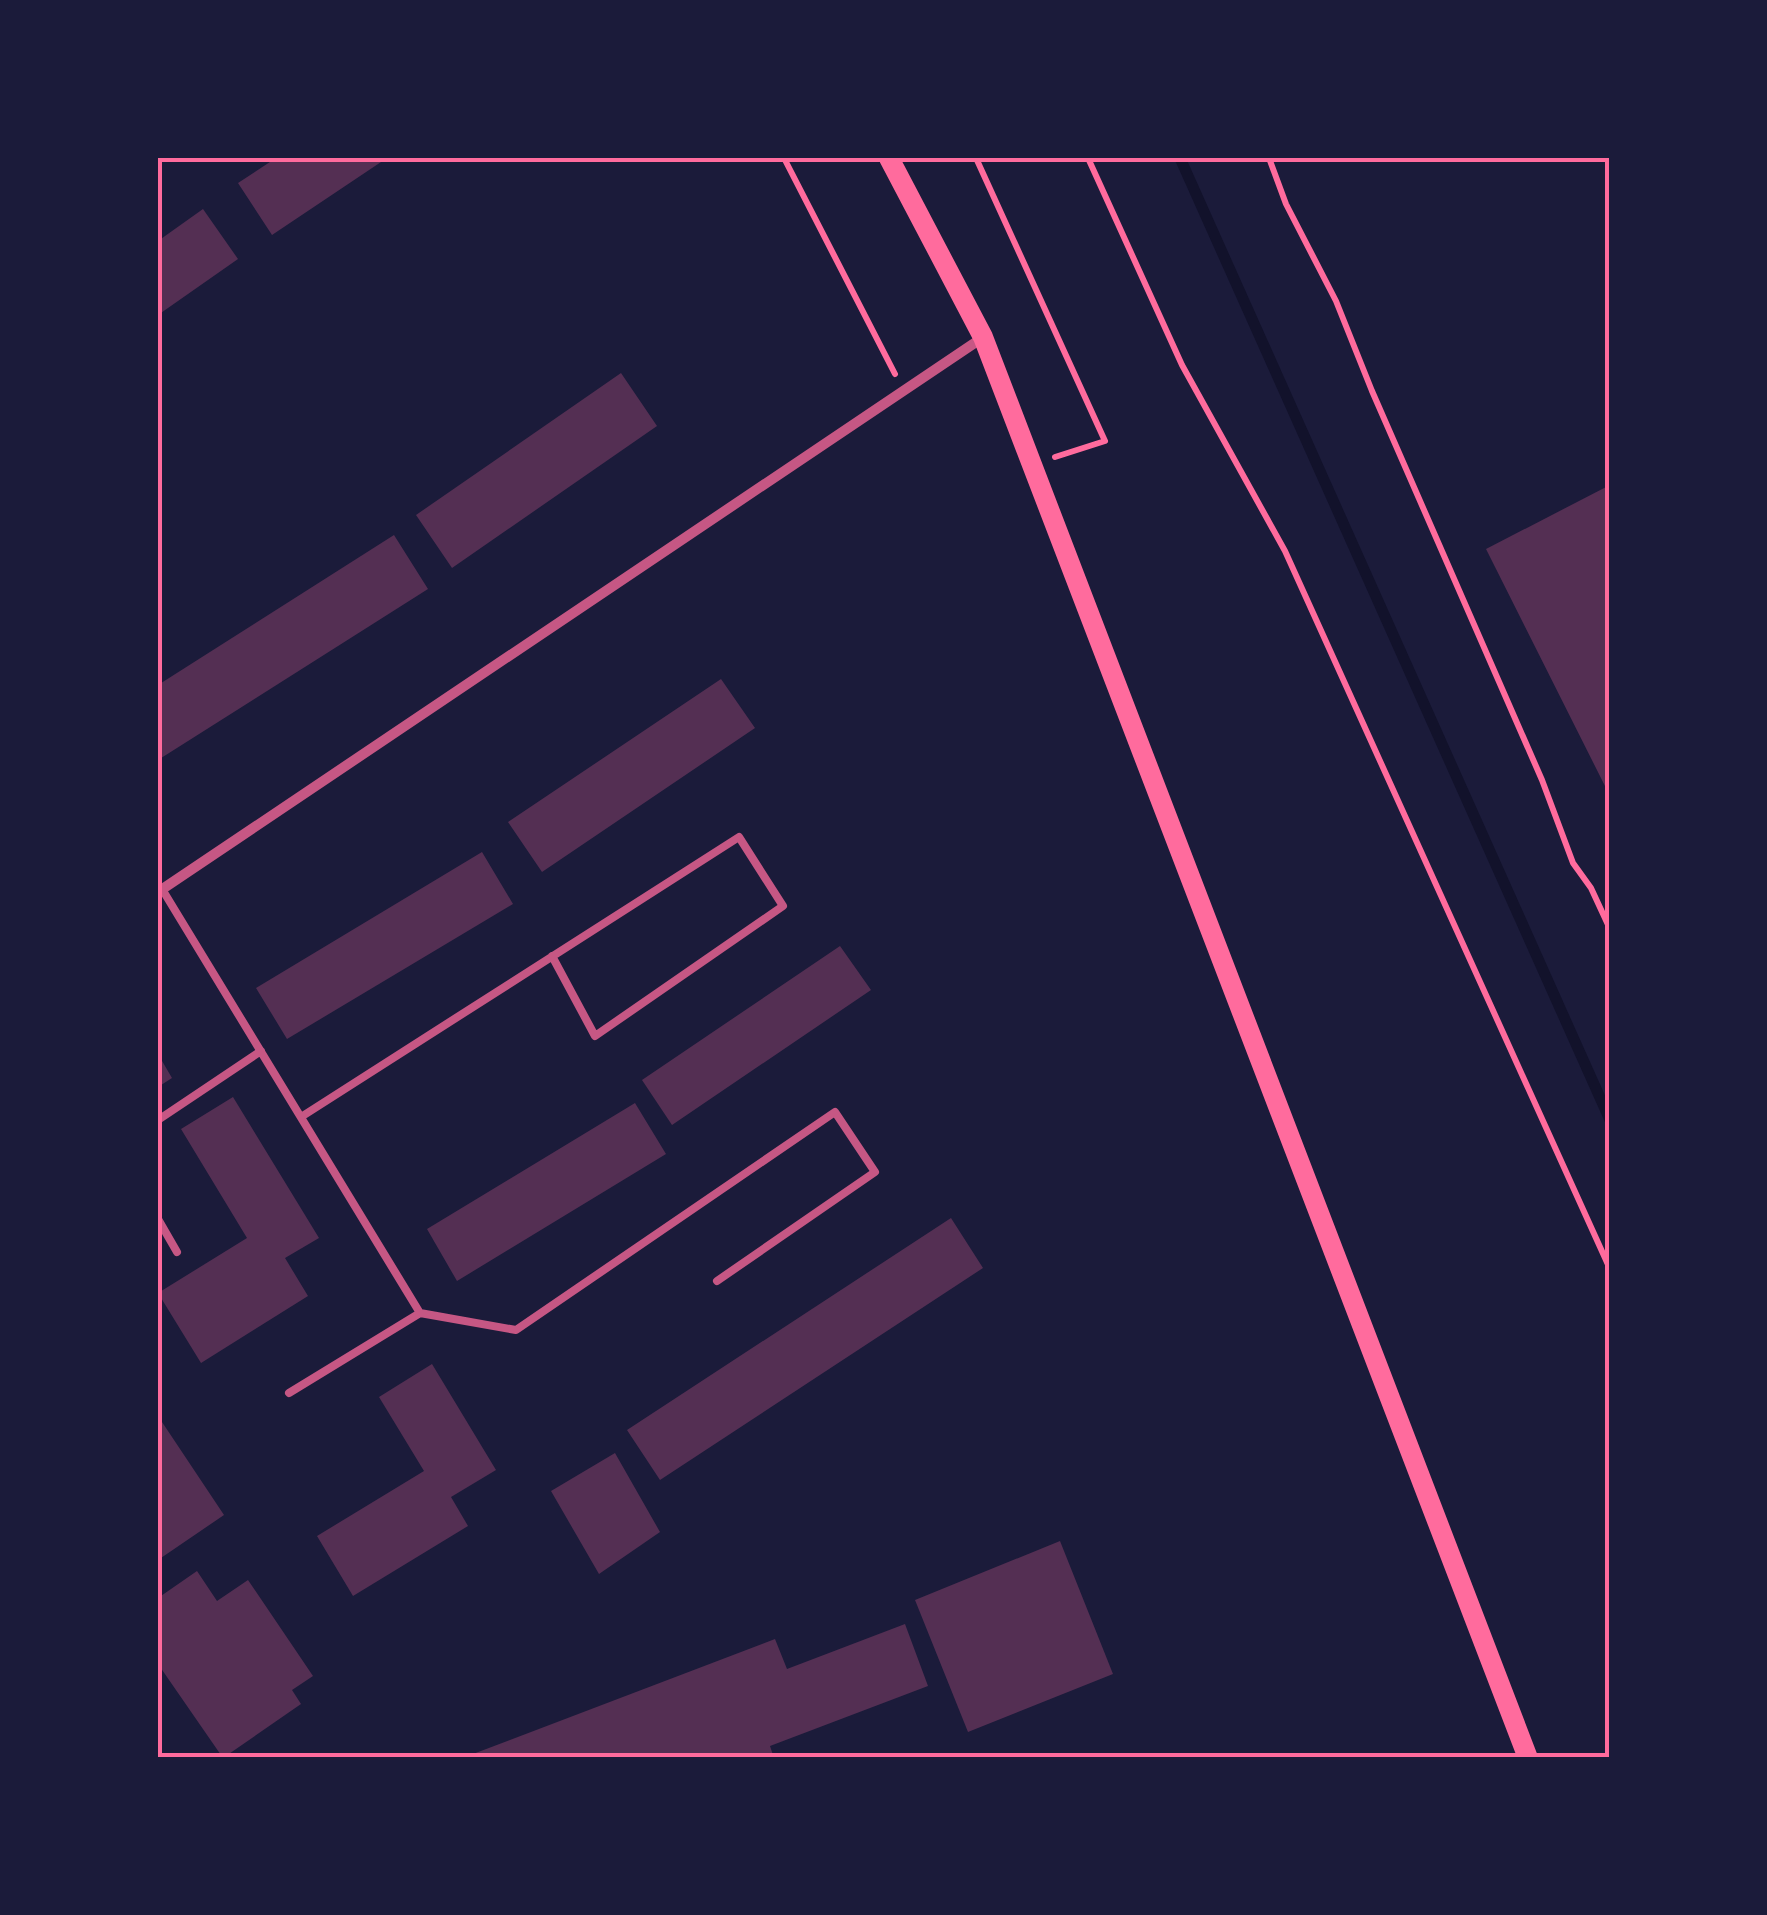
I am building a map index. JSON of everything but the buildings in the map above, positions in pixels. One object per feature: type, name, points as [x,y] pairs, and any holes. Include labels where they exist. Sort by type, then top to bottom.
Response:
[{"type":"main road","points":[[889,158],[983,337],[1528,1758]]},
{"type":"main road","points":[[903,158],[916,208]]},
{"type":"street","points":[[160,891],[983,337]]},
{"type":"lane","points":[[300,1116],[740,836],[783,906],[595,1036],[552,956]]},
{"type":"lane","points":[[160,891],[420,1313]]},
{"type":"lane","points":[[158,1120],[261,1051]]},
{"type":"lane","points":[[289,1393],[420,1313],[516,1330],[836,1112],[875,1172],[718,1281]]},
{"type":"lane","points":[[158,1219],[178,1252]]},
{"type":"path","points":[[784,158],[903,391]]},
{"type":"path","points":[[976,158],[1105,440],[1032,465]]},
{"type":"path","points":[[1088,158],[1182,365],[1285,551],[1610,1269]]},
{"type":"path","points":[[1269,158],[1286,204],[1336,301],[1574,863],[1591,888],[1610,930]]},
{"type":"waterway","points":[[1180,158],[1610,1120]]}]
